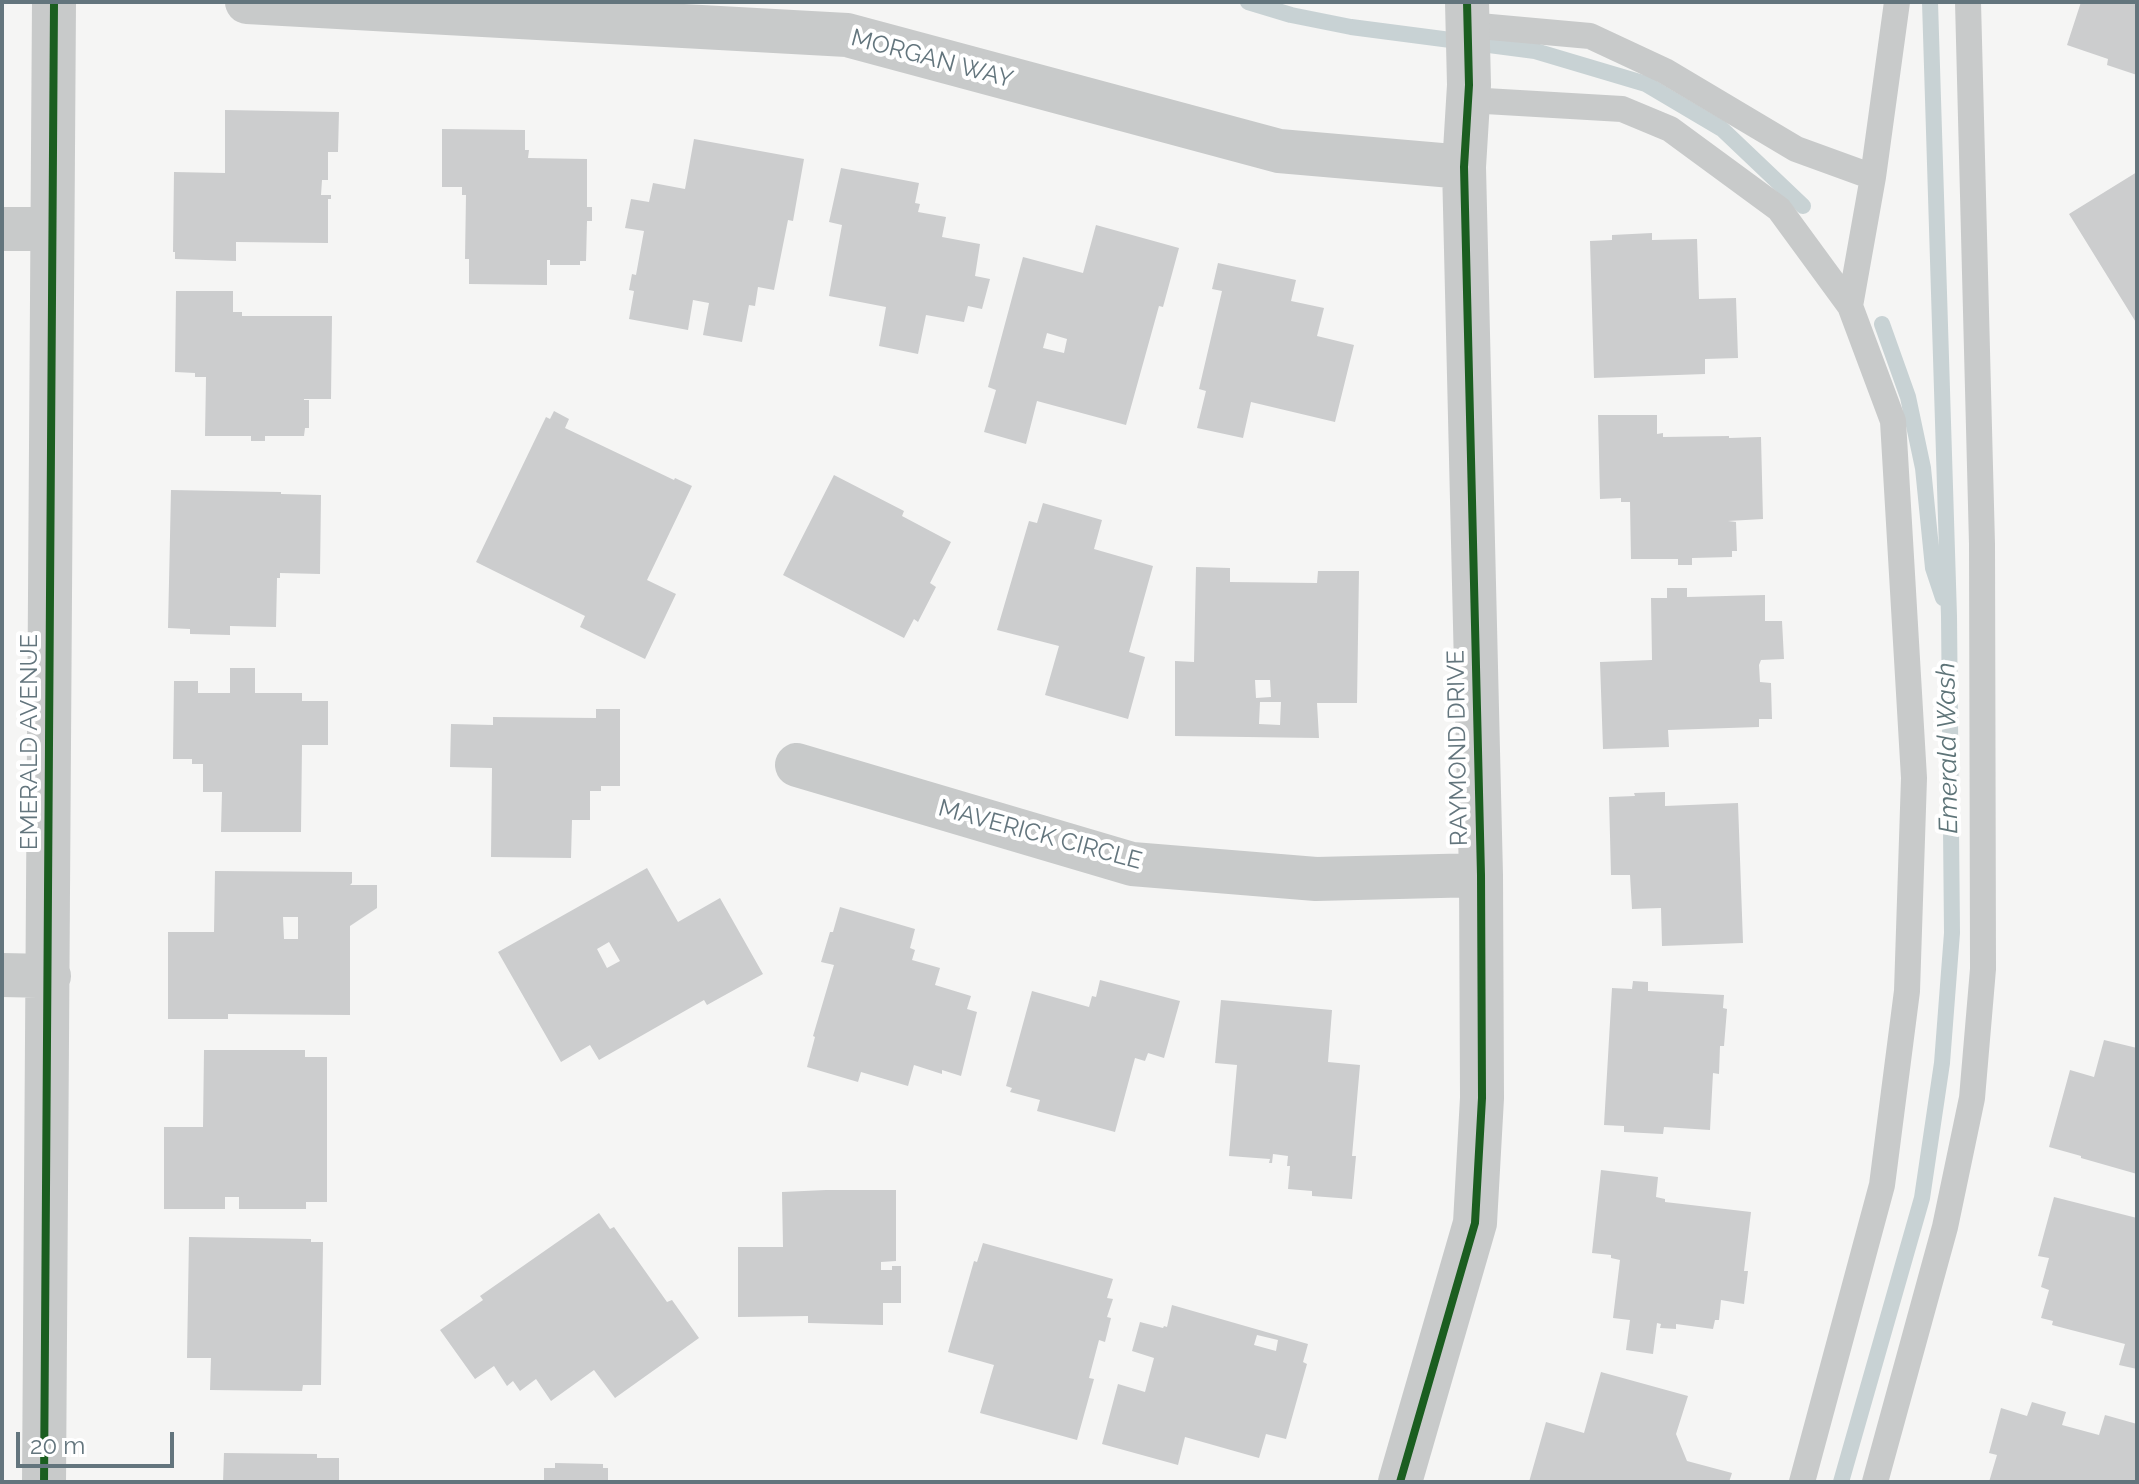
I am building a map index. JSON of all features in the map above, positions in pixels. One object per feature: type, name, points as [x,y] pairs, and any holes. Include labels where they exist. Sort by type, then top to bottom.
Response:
[{"type":"street","name":"EMERALD AVENUE","points":[[44,1482],[54,2]]},
{"type":"street","name":"MORGAN WAY","points":[[247,2],[847,35],[1279,151],[1464,167]]},
{"type":"street","name":"RAYMOND DRIVE","points":[[1400,1482],[1475,1223],[1482,1098],[1481,875],[1464,167],[1468,13]]},
{"type":"street","points":[[2,229],[52,229]]},
{"type":"street","name":"MAVERICK CIRCLE","points":[[797,765],[1132,864],[1316,879],[1481,875]]},
{"type":"street","points":[[2,975],[49,976]]},
{"type":"lane","points":[[1850,306],[1873,177],[1897,2]]},
{"type":"lane","points":[[1875,1482],[1945,1227],[1972,1098],[1983,969],[1982,544],[1968,2]]},
{"type":"lane","points":[[1468,13],[1590,36],[1665,71],[1796,149],[1873,177]]},
{"type":"lane","points":[[1468,93],[1622,109],[1670,129],[1779,209],[1850,306],[1893,421],[1914,778],[1907,991],[1882,1185],[1802,1482]]},
{"type":"building","points":[[2081,2],[2137,2],[2137,75],[2107,65],[2108,59],[2067,45]]},
{"type":"building","points":[[225,110],[339,112],[338,152],[328,152],[328,180],[322,180],[321,195],[331,195],[328,199],[328,243],[236,242],[236,261],[175,259],[174,172],[225,173]]},
{"type":"building","points":[[442,129],[525,130],[528,158],[587,159],[587,207],[592,207],[592,221],[587,221],[586,261],[580,261],[580,265],[550,265],[550,260],[547,260],[547,285],[469,284],[469,259],[465,259],[466,195],[462,195],[462,187],[442,187]]},
{"type":"building","points":[[694,139],[804,159],[793,221],[788,220],[774,290],[758,287],[755,306],[749,305],[742,342],[703,335],[709,303],[693,300],[688,330],[629,319],[634,291],[629,290],[632,274],[636,275],[644,231],[625,228],[631,199],[649,202],[653,183],[685,189]]},
{"type":"building","points":[[841,168],[919,183],[915,203],[920,204],[918,212],[946,217],[942,237],[980,244],[975,276],[990,279],[982,309],[968,306],[964,322],[926,315],[918,354],[879,346],[886,307],[829,296],[842,225],[829,222]]},
{"type":"building","points":[[2137,172],[2137,324],[2069,214]]},
{"type":"building","points":[[1096,225],[1179,248],[1163,307],[1159,306],[1126,425],[1037,401],[1026,444],[984,432],[996,390],[988,387],[1023,257],[1083,273]],"holes":[[[1047,333],[1067,339],[1064,353],[1043,348]]]},
{"type":"building","points":[[1652,233],[1652,240],[1697,239],[1699,299],[1736,298],[1738,358],[1705,359],[1705,374],[1594,378],[1590,241],[1612,240],[1612,235]]},
{"type":"building","points":[[1218,263],[1296,280],[1291,301],[1324,308],[1317,336],[1354,345],[1335,422],[1251,402],[1243,438],[1197,428],[1206,391],[1199,389],[1222,291],[1212,289]]},
{"type":"building","points":[[176,291],[233,291],[233,312],[242,312],[242,316],[332,316],[331,399],[304,399],[309,400],[309,428],[305,428],[304,436],[265,436],[265,441],[251,441],[251,436],[205,436],[206,377],[175,372]]},
{"type":"building","points":[[554,411],[569,419],[565,428],[692,486],[647,580],[676,594],[645,659],[580,627],[585,616],[476,562],[546,417],[550,419]]},
{"type":"building","points":[[1598,415],[1657,415],[1657,434],[1663,433],[1663,437],[1761,437],[1763,519],[1728,521],[1736,522],[1737,551],[1732,551],[1732,557],[1692,558],[1692,565],[1678,565],[1678,559],[1631,559],[1630,502],[1621,502],[1621,498],[1600,499]]},
{"type":"building","points":[[834,475],[904,511],[902,516],[951,542],[930,583],[936,587],[918,622],[914,619],[904,638],[783,575]]},
{"type":"building","points":[[171,490],[321,495],[320,574],[280,573],[280,578],[277,578],[276,627],[230,626],[230,635],[190,634],[190,629],[168,628]]},
{"type":"building","points":[[1043,503],[1102,520],[1094,549],[1153,566],[1129,652],[1145,657],[1128,719],[1045,695],[1059,646],[997,630],[1029,521],[1037,523]]},
{"type":"building","points":[[1196,567],[1230,568],[1230,582],[1317,583],[1318,571],[1359,571],[1357,703],[1317,703],[1319,738],[1175,736],[1175,661],[1194,662]],"holes":[[[1255,680],[1270,680],[1271,697],[1256,698]],[[1260,702],[1281,702],[1280,725],[1259,724]]]},
{"type":"building","points":[[1667,588],[1687,588],[1687,597],[1765,595],[1765,621],[1782,621],[1784,659],[1761,660],[1759,665],[1760,682],[1771,683],[1772,719],[1759,719],[1759,727],[1668,730],[1669,747],[1603,749],[1600,662],[1652,660],[1651,598],[1667,598]]},
{"type":"building","points":[[230,668],[255,668],[255,693],[302,693],[302,701],[328,701],[328,745],[302,745],[301,832],[221,832],[222,792],[203,792],[203,764],[192,764],[192,759],[173,759],[174,681],[198,681],[198,693],[230,693]]},
{"type":"building","points":[[596,709],[620,709],[620,786],[601,786],[601,791],[590,791],[590,820],[572,820],[571,858],[491,857],[492,768],[450,767],[451,724],[493,725],[493,717],[596,718]]},
{"type":"building","points":[[1665,792],[1665,806],[1738,803],[1743,943],[1662,946],[1661,908],[1632,909],[1630,875],[1611,875],[1609,797]]},
{"type":"building","points":[[647,868],[678,922],[720,898],[763,974],[707,1005],[704,1000],[599,1060],[590,1045],[561,1062],[498,952]],"holes":[[[609,942],[620,961],[607,968],[597,949]]]},
{"type":"building","points":[[215,871],[352,872],[350,885],[377,885],[377,908],[350,926],[350,1015],[228,1014],[228,1019],[168,1019],[168,932],[214,932]],"holes":[[[283,917],[298,917],[298,939],[284,939]]]},
{"type":"building","points":[[840,907],[915,929],[910,948],[915,950],[912,960],[940,968],[935,985],[971,996],[967,1009],[977,1012],[961,1076],[914,1065],[908,1086],[861,1072],[858,1082],[807,1067],[834,965],[821,962]]},
{"type":"building","points":[[1100,980],[1180,1001],[1164,1058],[1148,1053],[1145,1061],[1135,1058],[1115,1132],[1037,1111],[1040,1100],[1010,1092],[1012,1088],[1006,1086],[1032,991],[1089,1007],[1092,996],[1096,997]]},
{"type":"building","points":[[1633,981],[1648,982],[1648,991],[1724,995],[1723,1008],[1727,1009],[1724,1046],[1720,1046],[1719,1074],[1713,1073],[1710,1130],[1664,1127],[1663,1134],[1624,1132],[1624,1126],[1604,1125],[1612,988],[1632,989]]},
{"type":"building","points":[[1221,1000],[1332,1010],[1328,1062],[1360,1065],[1352,1156],[1356,1156],[1352,1199],[1312,1196],[1312,1191],[1288,1189],[1288,1156],[1273,1154],[1272,1163],[1269,1163],[1270,1159],[1229,1156],[1237,1065],[1215,1063]]},
{"type":"building","points":[[2104,1040],[2137,1048],[2137,1174],[2049,1147],[2070,1070],[2094,1077]]},
{"type":"building","points":[[204,1050],[305,1050],[305,1057],[327,1057],[327,1202],[306,1202],[306,1209],[239,1209],[239,1197],[225,1197],[225,1209],[164,1209],[164,1127],[203,1127]]},
{"type":"building","points":[[1601,1170],[1658,1177],[1656,1197],[1665,1199],[1665,1202],[1751,1212],[1744,1271],[1748,1271],[1744,1304],[1721,1300],[1719,1320],[1715,1320],[1713,1329],[1676,1324],[1676,1329],[1660,1328],[1661,1324],[1657,1323],[1653,1354],[1626,1350],[1630,1320],[1613,1318],[1620,1260],[1611,1258],[1611,1255],[1592,1253]]},
{"type":"building","points":[[896,1190],[896,1261],[881,1262],[881,1270],[901,1266],[901,1303],[883,1303],[883,1325],[808,1323],[808,1316],[738,1317],[738,1247],[783,1247],[782,1192]]},
{"type":"building","points":[[2054,1197],[2137,1218],[2137,1369],[2119,1365],[2125,1344],[2052,1325],[2053,1321],[2041,1318],[2049,1290],[2041,1287],[2049,1258],[2038,1256]]},
{"type":"building","points":[[599,1213],[610,1229],[614,1227],[667,1302],[672,1300],[699,1338],[615,1398],[594,1370],[551,1401],[536,1379],[520,1391],[513,1381],[507,1386],[494,1366],[475,1379],[440,1330],[483,1300],[480,1296]]},
{"type":"building","points":[[189,1237],[311,1239],[311,1242],[323,1242],[321,1385],[303,1385],[302,1391],[210,1390],[211,1358],[187,1358]]},
{"type":"building","points":[[983,1243],[1113,1279],[1107,1298],[1113,1299],[1107,1317],[1111,1318],[1105,1342],[1099,1340],[1089,1378],[1094,1379],[1077,1440],[980,1413],[994,1365],[948,1352],[974,1261],[977,1262]]},
{"type":"building","points":[[1172,1305],[1308,1344],[1303,1362],[1307,1364],[1286,1439],[1266,1434],[1259,1458],[1185,1437],[1178,1465],[1102,1444],[1118,1384],[1145,1392],[1154,1358],[1132,1351],[1140,1322],[1167,1327]],"holes":[[[1257,1335],[1278,1340],[1276,1351],[1254,1345]]]},
{"type":"building","points":[[1601,1372],[1688,1396],[1676,1434],[1687,1461],[1732,1473],[1729,1482],[1529,1482],[1546,1422],[1584,1433]]},
{"type":"building","points":[[2032,1402],[2066,1412],[2062,1425],[2099,1435],[2105,1415],[2137,1424],[2137,1482],[1989,1482],[1997,1455],[1989,1453],[2001,1408],[2027,1416]]},
{"type":"building","points":[[224,1453],[317,1454],[317,1458],[339,1458],[339,1482],[223,1482]]},
{"type":"building","points":[[555,1463],[603,1464],[603,1468],[608,1468],[608,1482],[544,1482],[544,1468],[555,1468]]},
{"type":"waterway","points":[[1248,2],[1291,15],[1351,27],[1535,51],[1646,84],[1722,129],[1803,206]]},
{"type":"waterway","name":"Emerald Wash","points":[[1841,1482],[1922,1198],[1942,1063],[1952,933],[1949,616],[1930,2]]},
{"type":"waterway","points":[[1882,324],[1908,397],[1923,468],[1933,568],[1943,598]]},
{"type":"cycle path","points":[[44,1482],[54,2]]},
{"type":"cycle path","points":[[1400,1482],[1475,1223],[1482,1098],[1481,875],[1464,167],[1469,85],[1467,2]]}]
